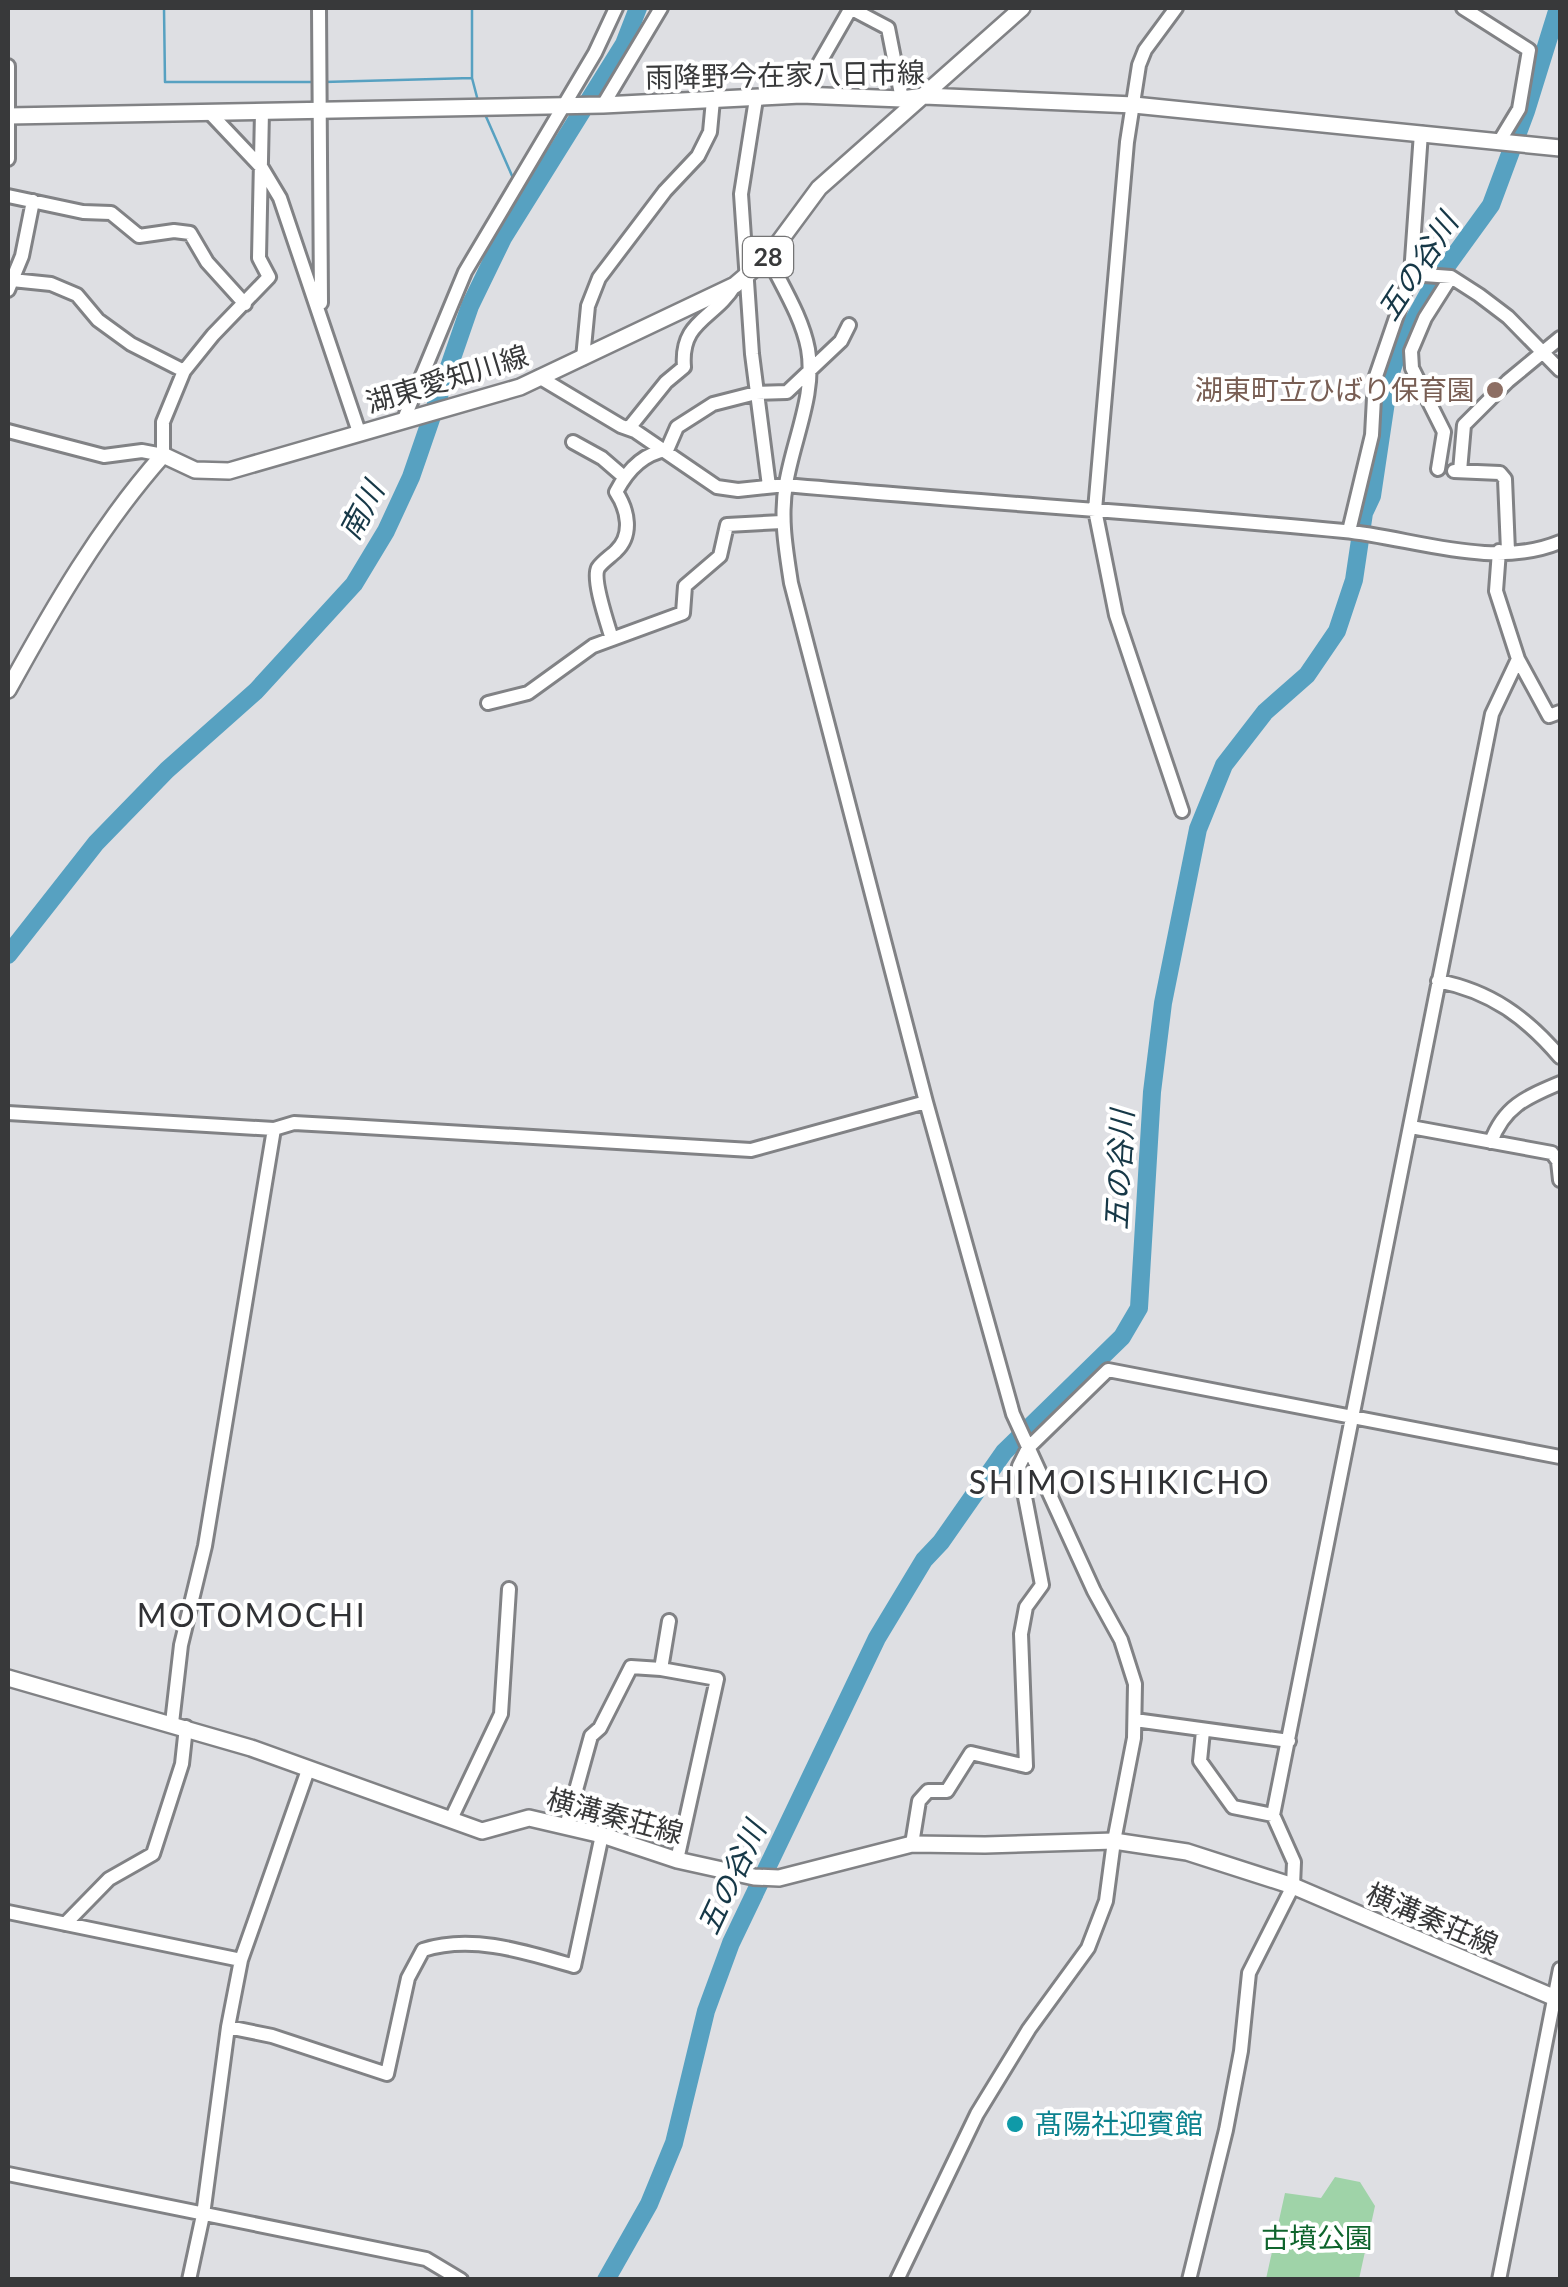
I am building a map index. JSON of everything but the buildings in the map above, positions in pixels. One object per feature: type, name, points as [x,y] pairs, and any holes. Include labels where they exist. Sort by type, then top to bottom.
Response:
[{"type":"main road","name":"湖東愛知川線","points":[[163,455],[195,470],[229,471],[447,410],[520,386],[741,280],[768,257],[819,188],[1022,8]]},
{"type":"main road","name":"雨降野今在家八日市線","points":[[8,116],[603,105],[801,95],[924,96],[1134,105],[1560,148]]},
{"type":"main road","points":[[8,690],[65,586],[163,455]]},
{"type":"main road","name":"横溝秦荘線","points":[[8,1678],[179,1725],[482,1831],[529,1818],[677,1860],[754,1877],[778,1878],[912,1844],[985,1846],[1114,1841],[1187,1852],[1293,1886],[1558,1999]]},
{"type":"street","points":[[319,8],[321,315]]},
{"type":"street","points":[[410,418],[466,272],[568,105],[616,8]]},
{"type":"street","points":[[603,105],[661,8]]},
{"type":"street","points":[[801,95],[851,8],[888,28],[902,98]]},
{"type":"street","points":[[1176,8],[1139,64],[1127,142],[1095,510],[1116,615],[1182,811]]},
{"type":"street","points":[[1463,8],[1529,50],[1519,110],[1498,142]]},
{"type":"street","points":[[8,66],[8,159]]},
{"type":"street","points":[[756,99],[741,194],[741,280],[769,486]]},
{"type":"street","points":[[583,358],[588,306],[599,278],[665,190],[698,156],[710,132],[713,100]]},
{"type":"street","points":[[8,431],[104,456],[142,451],[163,455],[163,422],[184,371],[269,276],[259,258],[262,111]]},
{"type":"street","points":[[210,112],[262,168],[280,198],[359,432]]},
{"type":"street","points":[[1349,531],[1372,435],[1375,379],[1417,274],[1421,133]]},
{"type":"street","points":[[8,196],[83,212],[111,213],[139,236],[190,233],[207,262],[245,304]]},
{"type":"street","points":[[33,201],[22,256],[10,285],[52,284],[77,295],[98,320],[131,344],[184,371]]},
{"type":"street","points":[[768,257],[808,350],[806,396],[782,522],[791,583],[926,1102],[1013,1414],[1094,1591],[1121,1640],[1136,1684],[1134,1738],[1106,1902],[1088,1948],[1029,2029],[976,2114],[897,2280]]},
{"type":"street","points":[[1417,274],[1451,278],[1508,317],[1560,370]]},
{"type":"street","points":[[1450,471],[1444,432],[1412,368],[1411,351],[1425,318],[1451,278]]},
{"type":"street","points":[[629,428],[684,366],[682,350],[688,331],[728,298],[741,280]]},
{"type":"street","points":[[612,639],[596,579],[598,567],[626,538],[628,524],[616,492],[624,477],[646,456],[667,450],[677,427],[713,404],[756,393],[786,392],[841,341],[848,326]]},
{"type":"street","points":[[1450,471],[1464,425],[1508,381],[1560,338]]},
{"type":"street","points":[[539,377],[629,428],[718,488],[786,485],[1349,531],[1455,552],[1503,551],[1560,542]]},
{"type":"street","points":[[573,442],[602,458],[624,477]]},
{"type":"street","points":[[1450,471],[1500,472],[1505,479],[1503,551],[1496,592],[1518,660],[1549,716],[1560,712]]},
{"type":"street","points":[[488,703],[528,693],[576,657],[683,613],[685,586],[720,556],[727,524],[782,522]]},
{"type":"street","points":[[1189,2280],[1242,2051],[1249,1973],[1293,1886],[1294,1862],[1273,1816],[1492,714],[1518,660]]},
{"type":"street","points":[[1438,980],[1502,1003],[1536,1028],[1560,1056]]},
{"type":"street","points":[[1491,1142],[1498,1124],[1515,1103],[1560,1083]]},
{"type":"street","points":[[8,1113],[274,1128],[294,1123],[751,1150],[926,1102]]},
{"type":"street","points":[[1411,1127],[1552,1153],[1558,1161],[1560,1180]]},
{"type":"street","points":[[65,1924],[109,1879],[153,1854],[182,1764],[187,1744],[179,1725],[181,1644],[205,1546],[274,1128]]},
{"type":"street","points":[[912,1844],[919,1801],[928,1792],[947,1790],[971,1753],[1026,1766],[1021,1634],[1026,1607],[1042,1585],[1019,1466],[1028,1448],[1108,1370],[1560,1457]]},
{"type":"street","points":[[451,1819],[501,1714],[509,1590]]},
{"type":"street","points":[[661,1668],[669,1621]]},
{"type":"street","points":[[566,1826],[591,1736],[600,1728],[631,1666],[717,1679],[677,1860]]},
{"type":"street","points":[[1135,1720],[1289,1741]]},
{"type":"street","points":[[1203,1731],[1200,1761],[1233,1806],[1273,1816]]},
{"type":"street","points":[[189,2280],[203,2215],[241,1960],[308,1770]]},
{"type":"street","points":[[228,2027],[272,2036],[387,2074],[408,1978],[423,1950],[459,1942],[528,1952],[574,1966],[602,1836]]},
{"type":"street","points":[[8,1912],[241,1960]]},
{"type":"street","points":[[1499,2280],[1558,1999],[1560,1969]]},
{"type":"street","points":[[8,2174],[426,2259],[461,2280]]},
{"type":"green space","name":"古墳公園","points":[[1335,2177],[1360,2182],[1375,2206],[1359,2279],[1266,2279],[1285,2193],[1321,2198]]},
{"type":"waterway","points":[[164,8],[165,82],[316,82]]},
{"type":"waterway","points":[[472,8],[472,78],[478,101]]},
{"type":"waterway","name":"南川","points":[[8,955],[96,843],[167,770],[256,691],[354,584],[386,531],[411,477],[470,306],[503,238],[624,44],[638,8]]},
{"type":"waterway","name":"五の谷川","points":[[606,2280],[649,2204],[674,2143],[706,2011],[731,1943],[877,1638],[924,1560],[1004,1452],[1122,1337],[1139,1308],[1152,1092],[1163,1003],[1198,829],[1224,765],[1265,712],[1307,675],[1337,631],[1354,580],[1364,513],[1372,496],[1390,375],[1402,341],[1433,285],[1491,205],[1558,8]]},
{"type":"waterway","points":[[324,82],[472,78]]},
{"type":"waterway","points":[[484,112],[513,178]]},
{"type":"waterway","points":[[518,190],[525,207]]},
{"type":"place","name":"湖東町立ひばり保育園","points":[[1495,390]]},
{"type":"place","name":"髙陽社迎賓館","points":[[1015,2124]]},
{"type":"district","name":"SHIMOISHIKICHO","points":[[1120,1483]]},
{"type":"district","name":"MOTOMOCHI","points":[[252,1616]]}]
